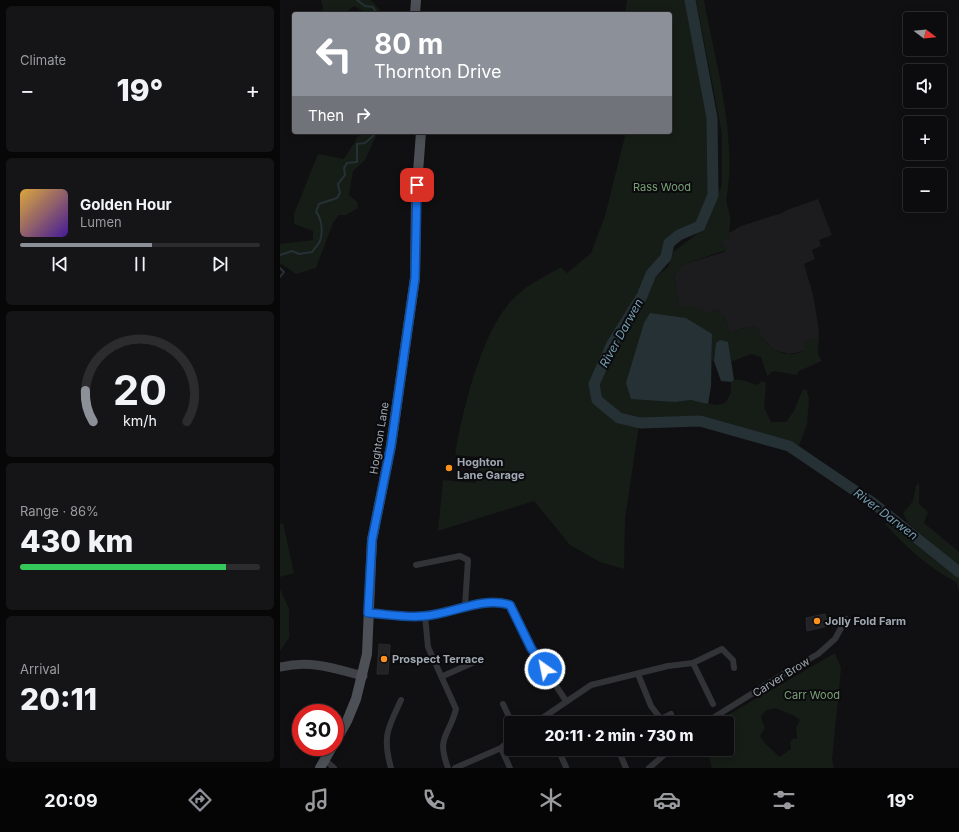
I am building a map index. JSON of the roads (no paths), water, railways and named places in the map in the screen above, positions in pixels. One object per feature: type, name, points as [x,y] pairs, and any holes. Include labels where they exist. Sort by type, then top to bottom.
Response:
[{"type":"main road","points":[[415,12],[416,0]]},
{"type":"main road","name":"Hoghton Lane","points":[[344,725],[363,676],[367,654],[372,540],[391,446],[415,278],[416,199],[421,134]]},
{"type":"street","points":[[416,565],[460,556],[465,557],[468,560],[465,606]]},
{"type":"street","points":[[368,613],[425,616],[465,606],[500,602],[510,605],[531,648],[566,701]]},
{"type":"street","points":[[425,616],[428,647],[443,676],[456,709],[454,718],[443,740],[442,748],[448,768]]},
{"type":"street","name":"Carver Brow","points":[[717,716],[818,654],[835,639],[846,619]]},
{"type":"street","points":[[549,716],[566,701],[591,686],[668,666],[693,663],[722,650],[733,660],[734,668]]},
{"type":"street","points":[[443,676],[479,660]]},
{"type":"street","points":[[280,667],[298,663],[322,665],[363,676]]},
{"type":"street","points":[[693,663],[713,704]]},
{"type":"street","points":[[638,674],[651,706],[659,716]]},
{"type":"street","points":[[391,768],[386,743],[387,729],[401,700]]},
{"type":"street","points":[[503,704],[509,716]]},
{"type":"street","points":[[455,768],[504,746]]},
{"type":"street","points":[[501,748],[510,768]]},
{"type":"street","points":[[561,756],[566,767]]},
{"type":"street","points":[[621,756],[626,768]]},
{"type":"street","points":[[649,768],[663,756]]},
{"type":"street","points":[[322,764],[334,768]]},
{"type":"waterway","points":[[357,0],[365,6],[373,7],[376,12]]},
{"type":"waterway","name":"River Darwen","points":[[690,0],[712,118],[713,195],[700,226],[679,235],[669,243],[666,257],[651,274],[642,296],[612,344],[594,384],[597,400],[619,418],[640,423],[700,421],[789,446],[873,503],[959,572]]},
{"type":"waterway","points":[[280,255],[292,251],[299,254],[312,252],[320,241],[321,222],[316,212],[319,204],[337,198],[340,193],[338,184],[345,175],[344,168],[347,163],[357,162],[357,144],[365,143],[374,134]]},
{"type":"waterway","points":[[280,268],[284,272],[280,277]]},
{"type":"place","name":"Hoghton Lane Garage","points":[[449,468]]},
{"type":"place","name":"Jolly Fold Farm","points":[[817,621]]},
{"type":"place","name":"Prospect Terrace","points":[[384,659]]},
{"type":"park label","name":"Rass Wood","points":[[662,187]]},
{"type":"park label","name":"Carr Wood","points":[[812,695]]}]
